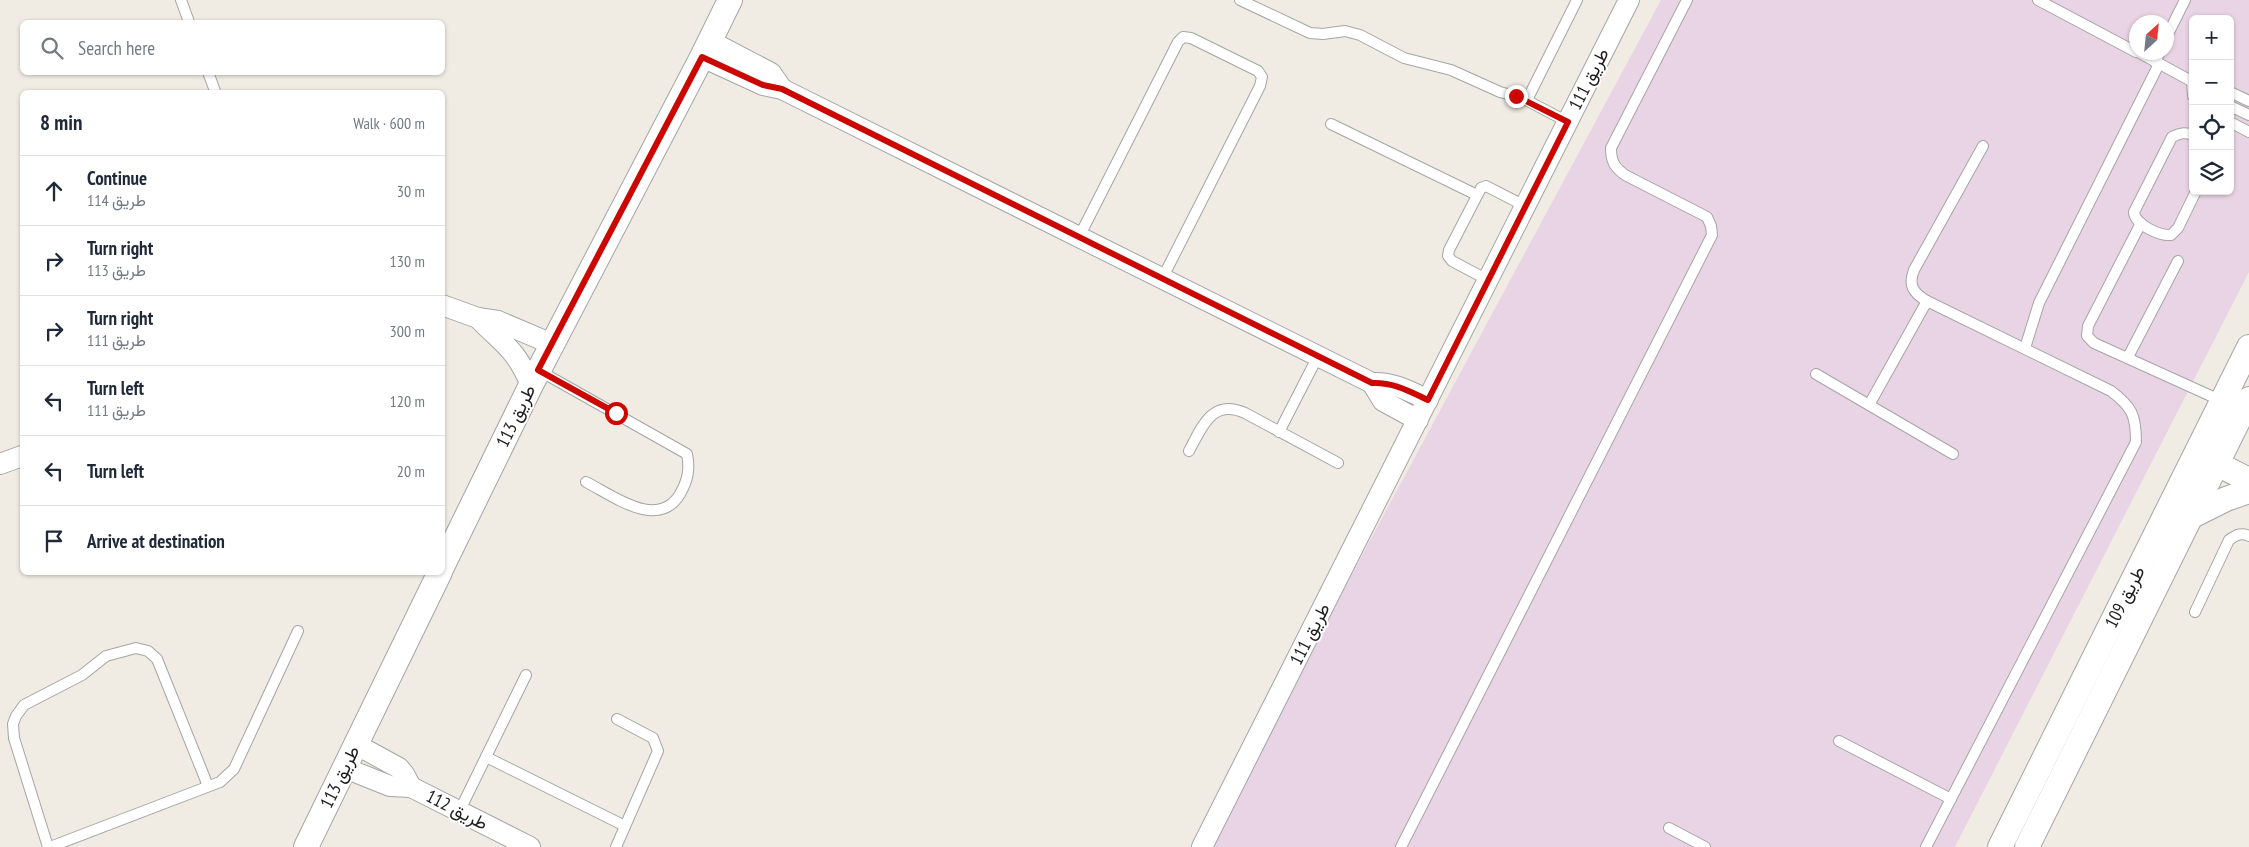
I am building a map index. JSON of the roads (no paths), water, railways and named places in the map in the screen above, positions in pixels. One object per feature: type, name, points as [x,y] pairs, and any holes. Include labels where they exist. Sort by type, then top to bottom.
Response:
[{"type":"street","name":"طريق 113","points":[[445,561],[534,378],[730,0]]},
{"type":"street","name":"طريق 111","points":[[1202,847],[1629,0]]},
{"type":"street","points":[[706,49],[763,85],[782,89],[1372,383],[1398,386],[1428,400]]},
{"type":"street","points":[[445,306],[478,318],[498,321],[552,344]]},
{"type":"street","points":[[478,318],[513,350],[522,365],[534,378]]},
{"type":"street","name":"طريق 109","points":[[2027,847],[2190,517],[2210,453],[2222,401],[2249,347]]},
{"type":"street","points":[[1372,383],[1383,401],[1418,420]]},
{"type":"street","name":"طريق 109","points":[[2000,847],[2210,453],[2249,399]]},
{"type":"street","points":[[2210,453],[2249,465]]},
{"type":"street","points":[[2210,453],[2249,480]]},
{"type":"street","points":[[0,464],[20,457]]},
{"type":"street","points":[[2190,517],[2226,498],[2249,491]]},
{"type":"street","name":"طريق 113","points":[[306,847],[439,575]]},
{"type":"street","name":"طريق 112","points":[[357,745],[399,768],[411,787]]},
{"type":"street","name":"طريق 112","points":[[345,768],[390,786],[411,787],[530,847]]},
{"type":"lane","points":[[181,0],[188,20]]},
{"type":"lane","points":[[1240,0],[1304,31],[1317,34],[1353,33],[1404,58],[1451,70],[1500,92],[1526,100],[1568,122]]},
{"type":"lane","points":[[1526,100],[1577,0]]},
{"type":"lane","points":[[1402,847],[1712,235],[1711,226],[1706,217],[1625,175],[1616,168],[1611,158],[1611,148],[1687,0]]},
{"type":"lane","points":[[2038,0],[2129,48]]},
{"type":"lane","points":[[2174,22],[2185,0]]},
{"type":"lane","points":[[1079,238],[1178,42],[1183,37],[1191,38],[1250,67],[1258,71],[1262,77],[1260,86],[1162,279]]},
{"type":"lane","points":[[2024,348],[2040,303],[2158,60]]},
{"type":"lane","points":[[2160,60],[2189,79]]},
{"type":"lane","points":[[209,75],[215,90]]},
{"type":"lane","points":[[2234,94],[2249,101]]},
{"type":"lane","points":[[2234,108],[2249,115]]},
{"type":"lane","points":[[1331,124],[1477,195]]},
{"type":"lane","points":[[2234,124],[2249,132]]},
{"type":"lane","points":[[2189,134],[2179,133],[2172,137],[2134,212],[2137,221],[2162,234],[2171,236],[2178,228],[2194,195]]},
{"type":"lane","points":[[1926,847],[2136,442],[2136,422],[2127,404],[2111,391],[1927,301],[1917,295],[1912,288],[1911,278],[1983,146]]},
{"type":"lane","points":[[1488,280],[1452,261],[1448,256],[1449,250],[1481,188],[1486,186],[1525,206]]},
{"type":"lane","points":[[2141,223],[2086,331],[2089,340],[2222,401]]},
{"type":"lane","points":[[2128,357],[2178,261]]},
{"type":"lane","points":[[1868,405],[1927,301]]},
{"type":"lane","points":[[1279,432],[1318,356]]},
{"type":"lane","points":[[1816,374],[1953,454]]},
{"type":"lane","points":[[534,378],[687,454],[690,468],[686,484],[678,498],[668,507],[656,511],[639,509],[586,482]]},
{"type":"lane","points":[[1189,451],[1204,423],[1215,412],[1222,409],[1238,410],[1338,463]]},
{"type":"lane","points":[[2195,612],[2229,540],[2236,535],[2245,534],[2249,536]]},
{"type":"lane","points":[[208,786],[157,659],[148,651],[136,648],[110,654],[82,676],[24,705],[13,724],[14,738],[49,847],[220,782],[234,768],[298,631]]},
{"type":"lane","points":[[459,812],[526,676]]},
{"type":"lane","points":[[616,847],[657,756],[658,746],[653,738],[617,719]]},
{"type":"lane","points":[[1839,741],[1951,799]]},
{"type":"lane","points":[[486,757],[625,826]]},
{"type":"lane","points":[[1668,828],[1706,847]]}]
